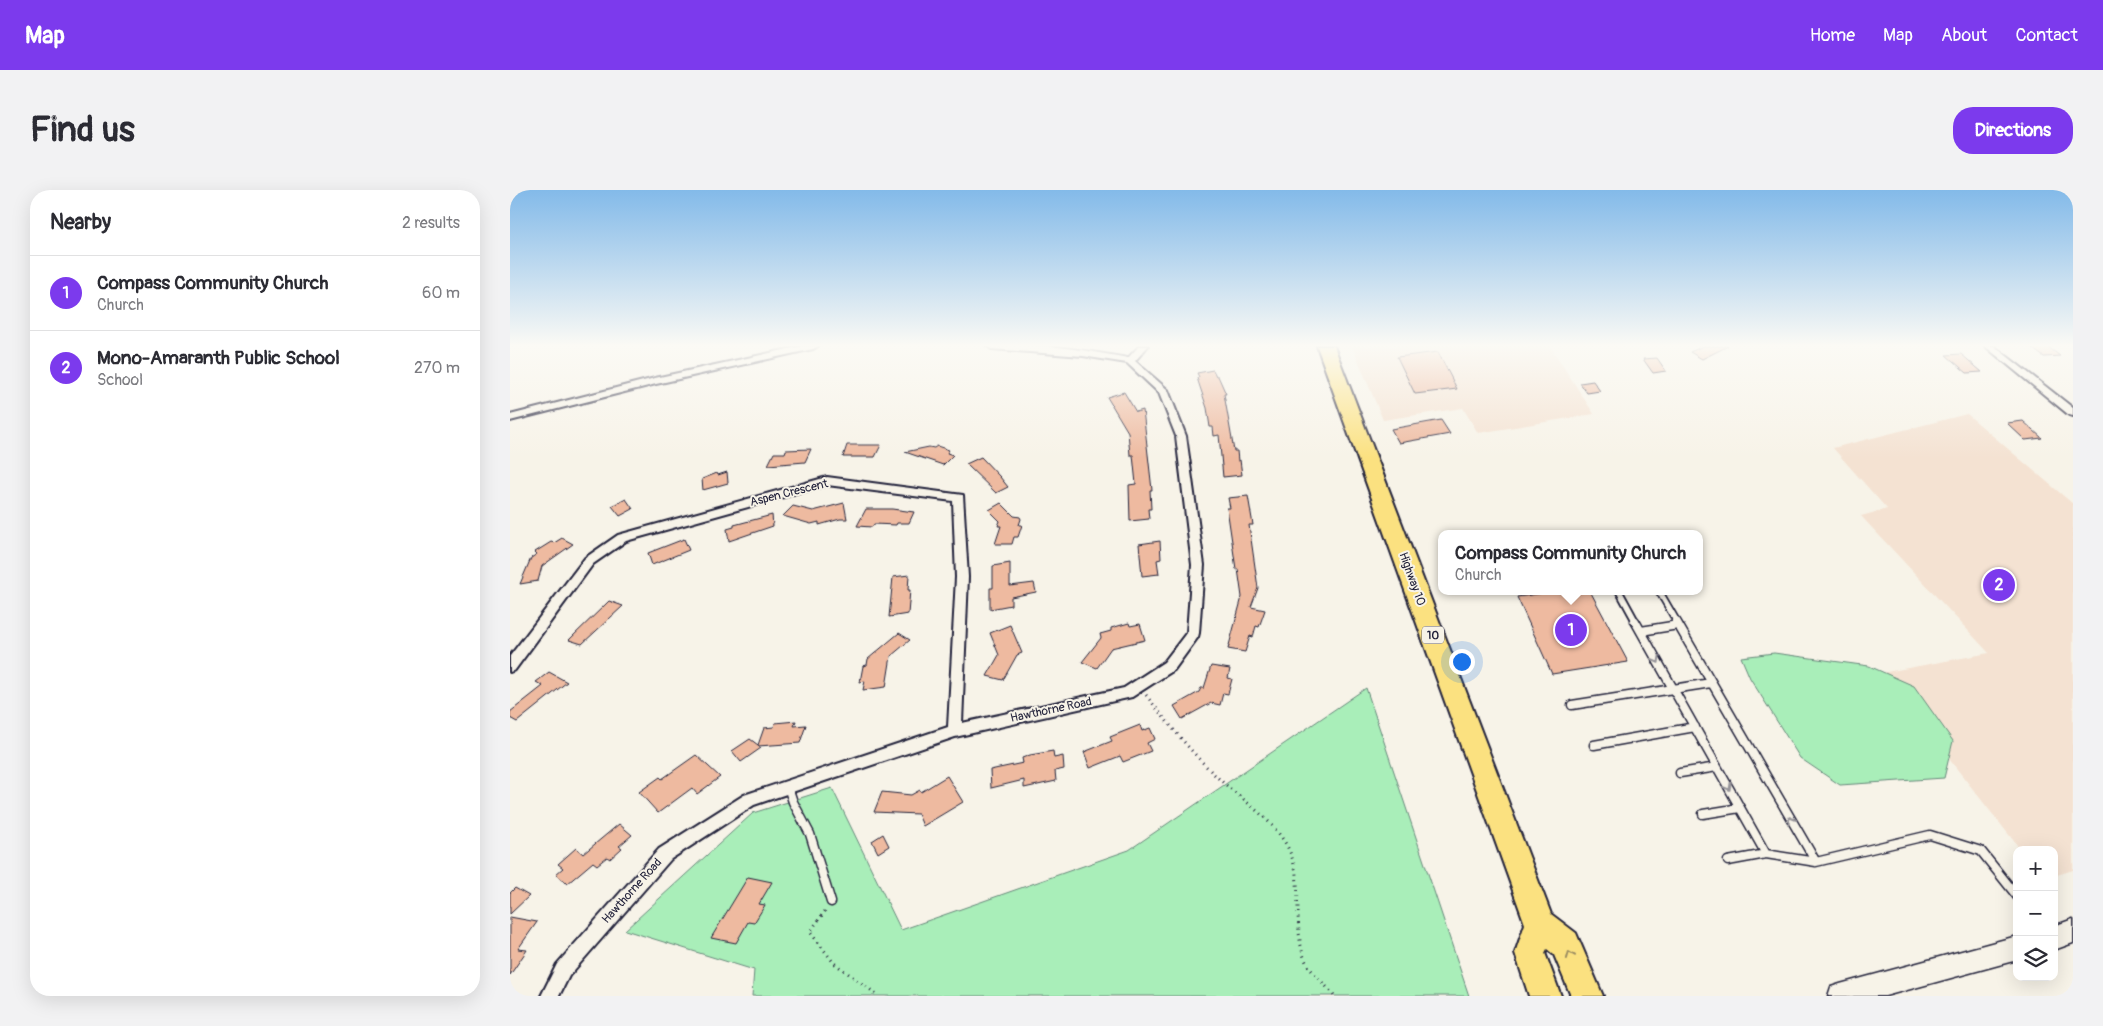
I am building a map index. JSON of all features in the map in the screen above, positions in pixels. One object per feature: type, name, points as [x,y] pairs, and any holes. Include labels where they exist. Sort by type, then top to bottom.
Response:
[{"type":"highway","name":"Highway 10","points":[[1339,384],[1540,924]]},
{"type":"highway","points":[[1545,996],[1530,953],[1540,924],[1565,944],[1586,996]]},
{"type":"main road","points":[[2058,937],[2073,931]]},
{"type":"main road","points":[[1840,996],[2013,949]]},
{"type":"street","points":[[510,418],[645,384]]},
{"type":"street","name":"Hawthorne Road","points":[[550,996],[563,970],[665,854],[749,800],[955,731],[1127,693],[1169,666],[1193,633],[1198,565],[1181,436],[1164,392],[1155,384]]},
{"type":"street","points":[[2036,384],[2073,413]]},
{"type":"street","name":"Aspen Crescent","points":[[510,666],[590,560],[622,538],[827,481],[959,498],[962,577],[955,731]]},
{"type":"lane","points":[[1621,595],[1766,854]]},
{"type":"lane","points":[[1661,595],[1816,862]]},
{"type":"lane","points":[[1641,630],[1678,625]]},
{"type":"lane","points":[[1572,705],[1712,683]]},
{"type":"lane","points":[[1594,744],[1695,727]]},
{"type":"lane","points":[[1680,773],[1717,767]]},
{"type":"lane","points":[[788,787],[793,802],[810,834],[831,902]]},
{"type":"lane","points":[[1703,814],[1740,808]]},
{"type":"lane","points":[[1728,861],[1766,854],[1816,862],[1930,835],[1982,851],[2013,891]]},
{"type":"path","points":[[1138,686],[1186,744],[1214,774],[1235,794],[1274,824],[1289,849],[1296,870],[1300,895],[1300,934],[1304,958],[1334,996]]},
{"type":"path","points":[[831,902],[810,932],[834,963],[879,996]]},
{"type":"shaded area","points":[[1368,384],[1574,384],[1594,414],[1478,433],[1463,408],[1383,420]]},
{"type":"shaded area","points":[[1967,414],[2073,504],[2073,870],[2058,875],[2058,846],[2018,846],[1881,673],[1989,653],[1861,516],[1887,509],[1833,448]]},
{"type":"green space","points":[[1774,653],[1869,666],[1914,686],[1953,741],[1944,778],[1840,785],[1800,758],[1750,678],[1741,657]]},
{"type":"green space","points":[[1366,688],[1469,996],[752,996],[754,970],[625,930],[753,813],[832,788],[901,930],[1129,850]]},
{"type":"building","points":[[1199,384],[1221,384],[1226,394],[1224,394],[1234,451],[1237,451],[1238,461],[1240,460],[1242,475],[1223,477],[1219,435],[1214,436],[1213,427],[1210,427],[1207,408]]},
{"type":"building","points":[[1410,384],[1454,384],[1457,389],[1415,394]]},
{"type":"building","points":[[1580,384],[1595,384],[1600,391],[1587,393]]},
{"type":"building","points":[[1124,392],[1136,412],[1143,410],[1152,490],[1150,490],[1151,509],[1148,509],[1149,519],[1130,521],[1129,485],[1136,484],[1133,455],[1130,455],[1128,432],[1107,397]]},
{"type":"building","points":[[1441,420],[1450,434],[1399,443],[1391,429]]},
{"type":"building","points":[[2023,421],[2042,438],[2025,440],[2007,423]]},
{"type":"building","points":[[847,445],[881,445],[875,457],[843,457]]},
{"type":"building","points":[[937,446],[949,450],[947,453],[953,455],[943,465],[905,452],[929,447],[934,448]]},
{"type":"building","points":[[811,449],[805,462],[768,465],[774,453],[785,453],[786,450]]},
{"type":"building","points":[[981,457],[1008,487],[996,493],[966,464]]},
{"type":"building","points":[[727,472],[728,483],[703,490],[702,479],[717,473],[718,475]]},
{"type":"building","points":[[1248,496],[1253,525],[1249,525],[1258,588],[1251,607],[1265,610],[1259,627],[1256,626],[1253,637],[1250,636],[1245,652],[1228,649],[1242,597],[1227,508],[1230,508],[1228,498]]},
{"type":"building","points":[[626,499],[633,509],[620,516],[612,506]]},
{"type":"building","points":[[844,503],[847,519],[819,525],[819,522],[811,524],[783,516],[793,506],[813,511]]},
{"type":"building","points":[[1001,503],[1014,516],[1021,519],[1019,525],[1022,525],[1018,537],[1014,537],[1012,544],[995,544],[1001,526],[998,526],[1000,521],[989,510]]},
{"type":"building","points":[[866,509],[892,509],[914,512],[909,523],[897,523],[896,525],[874,524],[872,527],[857,526]]},
{"type":"building","points":[[772,515],[773,526],[729,541],[727,529],[734,527],[734,525]]},
{"type":"building","points":[[562,538],[573,544],[542,566],[538,581],[520,584],[531,558],[537,554],[535,552],[551,542],[554,543]]},
{"type":"building","points":[[684,539],[689,550],[652,565],[648,553]]},
{"type":"building","points":[[1160,541],[1161,559],[1157,560],[1159,574],[1142,576],[1139,544]]},
{"type":"building","points":[[1010,563],[1010,586],[1034,583],[1036,592],[1011,597],[1011,605],[990,609],[990,588],[993,588],[993,566]]},
{"type":"building","points":[[909,575],[908,614],[889,617],[893,577]]},
{"type":"building","points":[[1531,595],[1592,595],[1628,662],[1552,674],[1517,597]]},
{"type":"building","points":[[609,601],[623,606],[582,644],[569,640]]},
{"type":"building","points":[[1129,623],[1130,626],[1140,624],[1145,640],[1111,648],[1097,668],[1082,662],[1101,638],[1100,634],[1111,631],[1111,628]]},
{"type":"building","points":[[1010,625],[1022,653],[1017,655],[1003,680],[987,676],[999,655],[990,633]]},
{"type":"building","points":[[899,633],[910,640],[891,656],[886,687],[863,690],[865,681],[860,682],[863,666],[867,665],[868,659]]},
{"type":"building","points":[[1211,666],[1230,669],[1228,678],[1232,679],[1228,694],[1223,693],[1220,705],[1211,703],[1182,719],[1174,706],[1199,692],[1201,688],[1204,688]]},
{"type":"building","points":[[549,672],[567,682],[517,722],[510,718],[510,712],[543,686],[536,682]]},
{"type":"building","points":[[796,721],[794,726],[806,725],[800,743],[758,746],[761,748],[741,762],[732,751],[750,739],[758,745],[764,728],[774,727],[775,723]]},
{"type":"building","points":[[1140,725],[1142,731],[1150,728],[1155,739],[1147,743],[1151,751],[1123,762],[1120,756],[1090,768],[1084,752],[1112,741],[1110,737]]},
{"type":"building","points":[[1053,751],[1054,758],[1063,756],[1064,769],[1055,771],[1056,781],[1024,788],[1024,780],[991,788],[990,770],[1023,763],[1022,758]]},
{"type":"building","points":[[696,755],[720,777],[697,794],[692,788],[658,813],[639,792],[660,777],[662,779]]},
{"type":"building","points":[[947,776],[963,802],[923,826],[918,814],[874,812],[882,792],[911,795],[920,790],[921,792]]},
{"type":"building","points":[[619,824],[632,835],[619,846],[622,848],[610,859],[607,857],[597,865],[593,862],[567,884],[556,874],[563,868],[558,864],[576,848],[583,854]]},
{"type":"building","points":[[883,834],[889,846],[878,853],[872,841]]},
{"type":"building","points":[[748,877],[772,882],[759,904],[765,905],[754,923],[748,922],[736,943],[711,938]]},
{"type":"building","points":[[515,888],[529,896],[510,914],[510,893]]},
{"type":"building","points":[[510,917],[537,922],[518,949],[527,950],[510,975]]},
{"type":"place","name":"Mono-Amaranth Public School","points":[[1999,585]]},
{"type":"place","name":"Compass Community Church","points":[[1571,630]]}]
